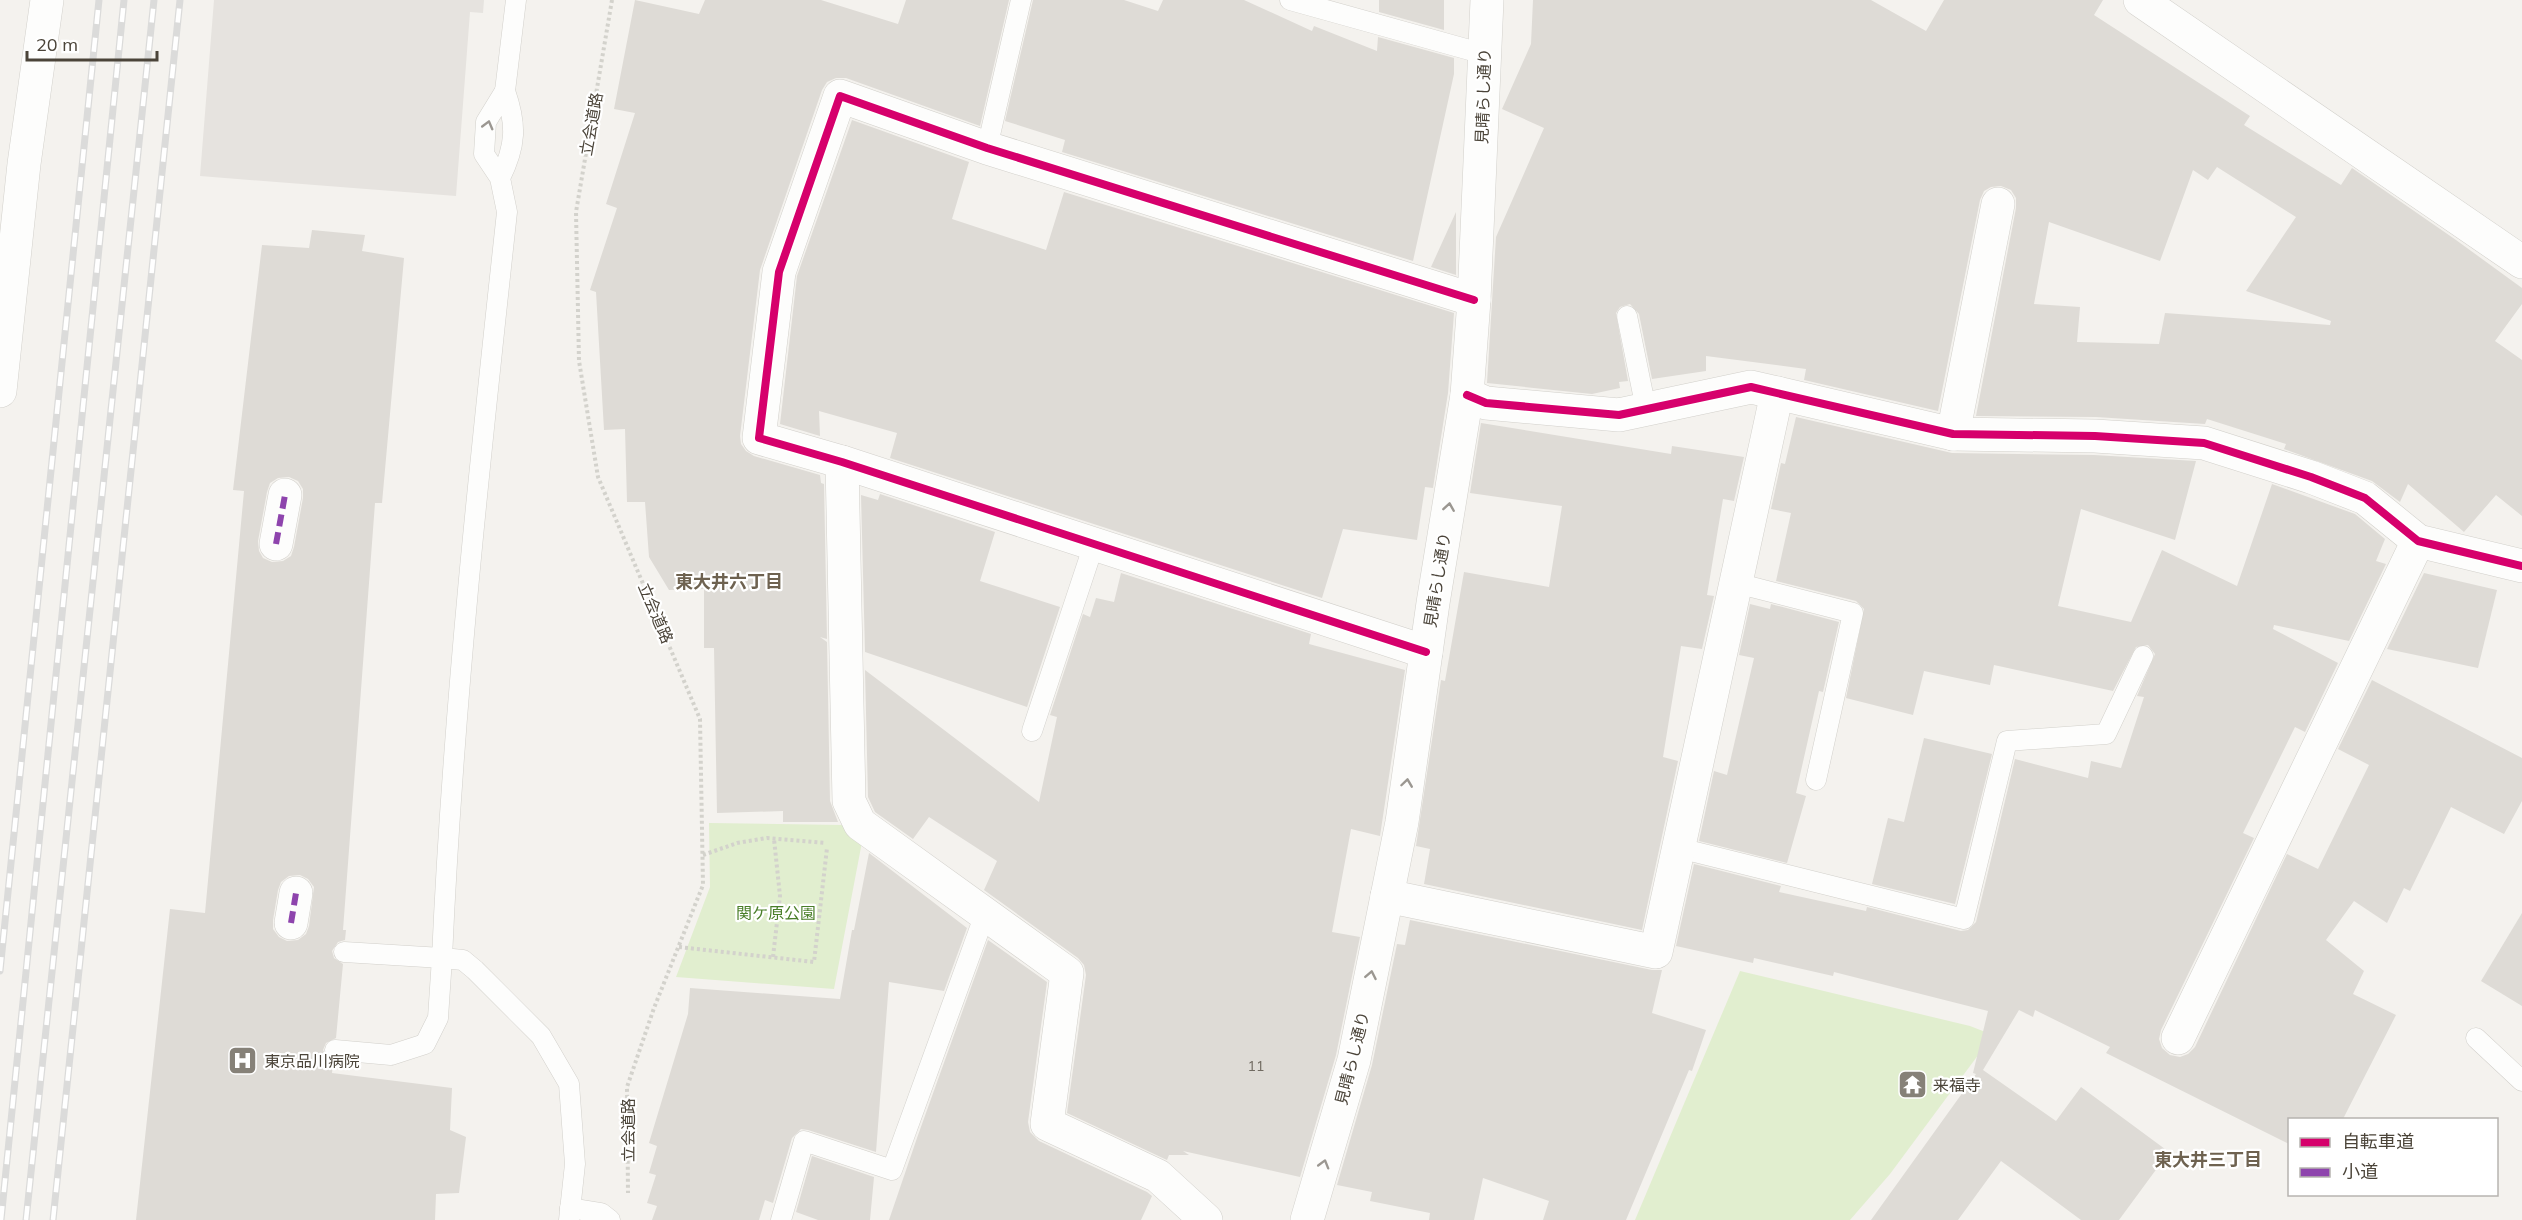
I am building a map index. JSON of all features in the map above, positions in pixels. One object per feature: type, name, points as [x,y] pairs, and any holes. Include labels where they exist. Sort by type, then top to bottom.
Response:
[{"type":"street","points":[[0,391],[12,163],[47,0]]},
{"type":"street","name":"見晴らし通り","points":[[1307,1220],[1354,1060],[1402,822],[1426,652],[1467,395],[1474,300],[1487,0]]},
{"type":"street","points":[[2148,3],[2522,262]]},
{"type":"street","points":[[1426,652],[842,462],[759,438],[779,272],[840,96],[987,148],[1474,300]]},
{"type":"street","points":[[1953,434],[1998,204]]},
{"type":"street","points":[[1467,395],[1486,403],[1618,415],[1751,387],[1953,434],[2095,435],[2204,443],[2311,477],[2365,498],[2418,541],[2522,566]]},
{"type":"street","points":[[1387,896],[1656,952],[1777,393]]},
{"type":"street","points":[[842,462],[849,801],[860,824],[1067,973],[1047,1124],[1158,1176],[1206,1220]]},
{"type":"street","points":[[276,544],[285,495]]},
{"type":"street","points":[[2178,1038],[2418,541]]},
{"type":"lane","points":[[334,1050],[391,1055],[425,1044],[438,1018],[449,808],[483,432],[507,212],[500,178],[484,154],[486,122],[505,91],[516,0]]},
{"type":"lane","points":[[987,148],[1021,0]]},
{"type":"lane","points":[[1290,0],[1484,54]]},
{"type":"lane","points":[[500,178],[510,158],[514,116],[505,91]]},
{"type":"lane","points":[[1627,316],[1646,409]]},
{"type":"lane","points":[[1032,731],[1094,544]]},
{"type":"lane","points":[[1736,583],[1853,613],[1816,780]]},
{"type":"lane","points":[[1678,848],[1964,920],[2007,741],[2106,734],[2143,656]]},
{"type":"lane","points":[[781,1220],[804,1141],[892,1170],[985,914]]},
{"type":"lane","points":[[344,952],[463,960],[541,1036],[569,1084],[574,1164],[570,1214],[601,1213],[610,1220]]},
{"type":"lane","points":[[2476,1038],[2522,1081]]},
{"type":"path","points":[[703,855],[737,843],[774,839],[828,842],[852,834],[860,824]]},
{"type":"path","points":[[773,958],[780,896],[774,839]]},
{"type":"path","points":[[679,947],[814,962],[828,842]]},
{"type":"green space","name":"関ケ原公園","points":[[709,823],[842,825],[862,842],[834,989],[676,977],[710,887]]},
{"type":"green space","points":[[1740,971],[1970,1026],[1993,1035],[1890,1174],[1850,1220],[1635,1220]]},
{"type":"shaded area","points":[[214,0],[484,0],[483,13],[470,12],[456,196],[200,176]]},
{"type":"building","points":[[635,0],[699,14],[705,0],[821,0],[898,24],[906,0],[1009,0],[980,126],[846,78],[836,78],[827,82],[822,90],[760,270],[740,436],[741,444],[754,456],[820,475],[821,483],[824,484],[827,639],[820,637],[827,642],[830,801],[838,822],[783,822],[783,811],[717,813],[714,648],[704,648],[704,589],[669,590],[649,557],[645,502],[627,502],[625,429],[604,430],[596,292],[590,290],[617,208],[606,204],[635,113],[614,109]]},
{"type":"building","points":[[1033,0],[1124,0],[1158,11],[1163,0],[1244,0],[1312,31],[1314,26],[1377,51],[1378,37],[1454,58],[1454,74],[1413,261],[1062,152],[1065,140],[1005,121]]},
{"type":"building","points":[[1379,0],[1444,0],[1444,30],[1379,12]]},
{"type":"building","points":[[1533,0],[1871,0],[1926,31],[1944,0],[2103,0],[2094,15],[2250,116],[2244,125],[2341,185],[2352,168],[2522,288],[2522,304],[2495,341],[2522,360],[2522,516],[2496,495],[2464,532],[2408,484],[2400,502],[2372,481],[2284,449],[2286,444],[2207,419],[2205,424],[2096,417],[1976,416],[2016,208],[2016,198],[2011,190],[2001,186],[1991,187],[1984,191],[1980,200],[1938,411],[1804,380],[1806,369],[1706,356],[1706,371],[1652,379],[1639,314],[1630,304],[1620,307],[1616,313],[1628,381],[1619,382],[1620,388],[1592,394],[1487,383],[1496,237],[1544,128],[1502,109],[1531,44]],"holes":[[[2217,167],[2296,217],[2246,291],[2331,321],[2330,325],[2165,313],[2159,344],[2077,342],[2080,307],[2034,304],[2049,222],[2160,261],[2193,170],[2208,180]]]},
{"type":"building","points":[[852,120],[969,162],[952,219],[1046,250],[1064,192],[1454,313],[1448,393],[1433,488],[1425,487],[1417,540],[1343,529],[1322,598],[890,458],[897,433],[819,411],[820,436],[780,424],[797,276]]},
{"type":"building","points":[[1456,212],[1456,275],[1431,267]]},
{"type":"building","points":[[312,230],[365,235],[362,251],[404,258],[382,503],[375,503],[343,930],[346,930],[345,940],[338,942],[332,951],[334,958],[343,964],[336,1038],[326,1043],[323,1050],[328,1059],[333,1062],[332,1073],[452,1088],[450,1130],[466,1137],[459,1193],[436,1194],[435,1220],[136,1220],[170,909],[205,913],[244,491],[233,490],[262,245],[309,248]],"holes":[[[289,477],[298,481],[303,489],[294,547],[291,556],[283,561],[272,562],[263,558],[259,551],[258,541],[267,492],[270,483],[278,478]],[[300,875],[308,879],[314,887],[309,926],[306,934],[298,940],[287,941],[279,937],[273,929],[278,890],[281,882],[289,876]]]},
{"type":"building","points":[[1796,417],[1952,453],[2094,455],[2196,461],[2175,540],[2081,509],[2058,606],[2131,622],[2162,550],[2237,586],[2272,484],[2355,514],[2385,539],[2376,561],[2386,564],[2349,641],[2274,625],[2273,629],[2338,663],[2305,732],[2295,727],[2243,833],[2254,838],[2161,1030],[2159,1039],[2162,1048],[2170,1055],[2180,1057],[2188,1054],[2195,1047],[2287,854],[2318,869],[2369,765],[2338,749],[2372,680],[2522,758],[2522,801],[2504,834],[2451,807],[2410,891],[2404,888],[2387,923],[2354,901],[2326,940],[2364,971],[2353,994],[2396,1015],[2344,1118],[2288,1118],[2288,1144],[2106,1053],[2110,1047],[2035,1010],[2033,1017],[2019,1010],[1983,1070],[2056,1121],[2081,1087],[2169,1152],[2119,1220],[2081,1220],[2001,1161],[1958,1220],[1871,1220],[1976,1074],[1973,1073],[1988,1011],[1834,972],[1833,976],[1754,958],[1753,963],[1676,946],[1694,864],[1781,886],[1779,892],[1866,911],[1867,907],[1961,931],[1968,930],[1976,922],[2015,759],[2088,778],[2091,761],[2121,768],[2144,697],[2137,696],[2155,654],[2148,645],[2136,647],[2113,691],[1994,665],[1990,685],[1924,671],[1913,715],[1846,698],[1864,609],[1856,601],[1776,581],[1791,513],[1771,509],[1781,463],[1785,464]]},
{"type":"building","points":[[1481,423],[1671,454],[1672,446],[1744,457],[1734,501],[1723,499],[1707,595],[1714,596],[1702,649],[1681,646],[1663,757],[1678,761],[1642,930],[1424,884],[1430,849],[1416,846],[1441,680],[1445,681],[1464,572],[1549,587],[1562,506],[1470,493]]},
{"type":"building","points":[[880,494],[995,532],[980,581],[1060,607],[1027,707],[865,652],[861,495],[878,500]]},
{"type":"building","points":[[1121,573],[1311,634],[1309,644],[1405,670],[1380,836],[1351,829],[1332,932],[1360,937],[1336,1055],[1300,1177],[1183,1151],[1189,1155],[1169,1155],[1167,1160],[1067,1113],[1086,975],[1084,965],[1078,958],[984,890],[997,861],[929,817],[913,839],[875,812],[868,797],[865,670],[1039,802],[1057,717],[1050,715],[1083,614],[1090,617],[1096,598],[1114,602]]},
{"type":"building","points":[[2424,573],[2497,590],[2478,668],[2387,649]]},
{"type":"building","points":[[1750,604],[1770,609],[1771,604],[1839,622],[1823,692],[1819,691],[1796,793],[1806,796],[1787,863],[1699,841],[1714,771],[1727,775],[1754,658],[1739,655]]},
{"type":"building","points":[[1924,738],[1992,754],[1955,904],[1872,884],[1888,818],[1904,822]]},
{"type":"building","points":[[869,853],[967,928],[944,991],[889,982],[876,1152],[801,1129],[792,1138],[773,1203],[765,1200],[759,1220],[652,1220],[657,1206],[647,1203],[656,1175],[649,1173],[657,1146],[649,1143],[688,1014],[690,988],[840,999]]},
{"type":"building","points":[[2522,913],[2522,1006],[2481,981]]},
{"type":"building","points":[[1410,920],[1652,970],[1662,970],[1652,1013],[1706,1030],[1692,1071],[1689,1070],[1626,1220],[1543,1220],[1549,1201],[1483,1178],[1474,1220],[1429,1220],[1430,1213],[1370,1201],[1372,1192],[1337,1185],[1372,1065],[1397,944],[1405,945]]},
{"type":"building","points":[[988,940],[1047,982],[1028,1122],[1030,1132],[1039,1141],[1147,1192],[1152,1196],[1141,1220],[889,1220]]},
{"type":"building","points":[[812,1156],[874,1177],[870,1220],[818,1220],[796,1212]]},
{"type":"railway","points":[[0,971],[99,0]]},
{"type":"railway","points":[[1,1220],[124,0]]},
{"type":"railway","points":[[26,1220],[154,0]]},
{"type":"railway","points":[[53,1220],[180,0]]},
{"type":"marked path","points":[[276,544],[285,495]]},
{"type":"marked path","points":[[291,923],[296,893]]},
{"type":"cycle path","points":[[1426,652],[842,462],[759,438],[779,272],[840,96],[987,148],[1474,300]]},
{"type":"cycle path","points":[[1467,395],[1486,403],[1619,415],[1751,387],[1953,434],[2095,436],[2204,443],[2311,477],[2365,498],[2418,541],[2522,566]]},
{"type":"place","name":"東京品川病院","points":[[243,1061]]},
{"type":"place","name":"来福寺","points":[[1912,1085]]},
{"type":"district","name":"東大井六丁目","points":[[729,581]]},
{"type":"district","name":"東大井三丁目","points":[[2208,1159]]}]
